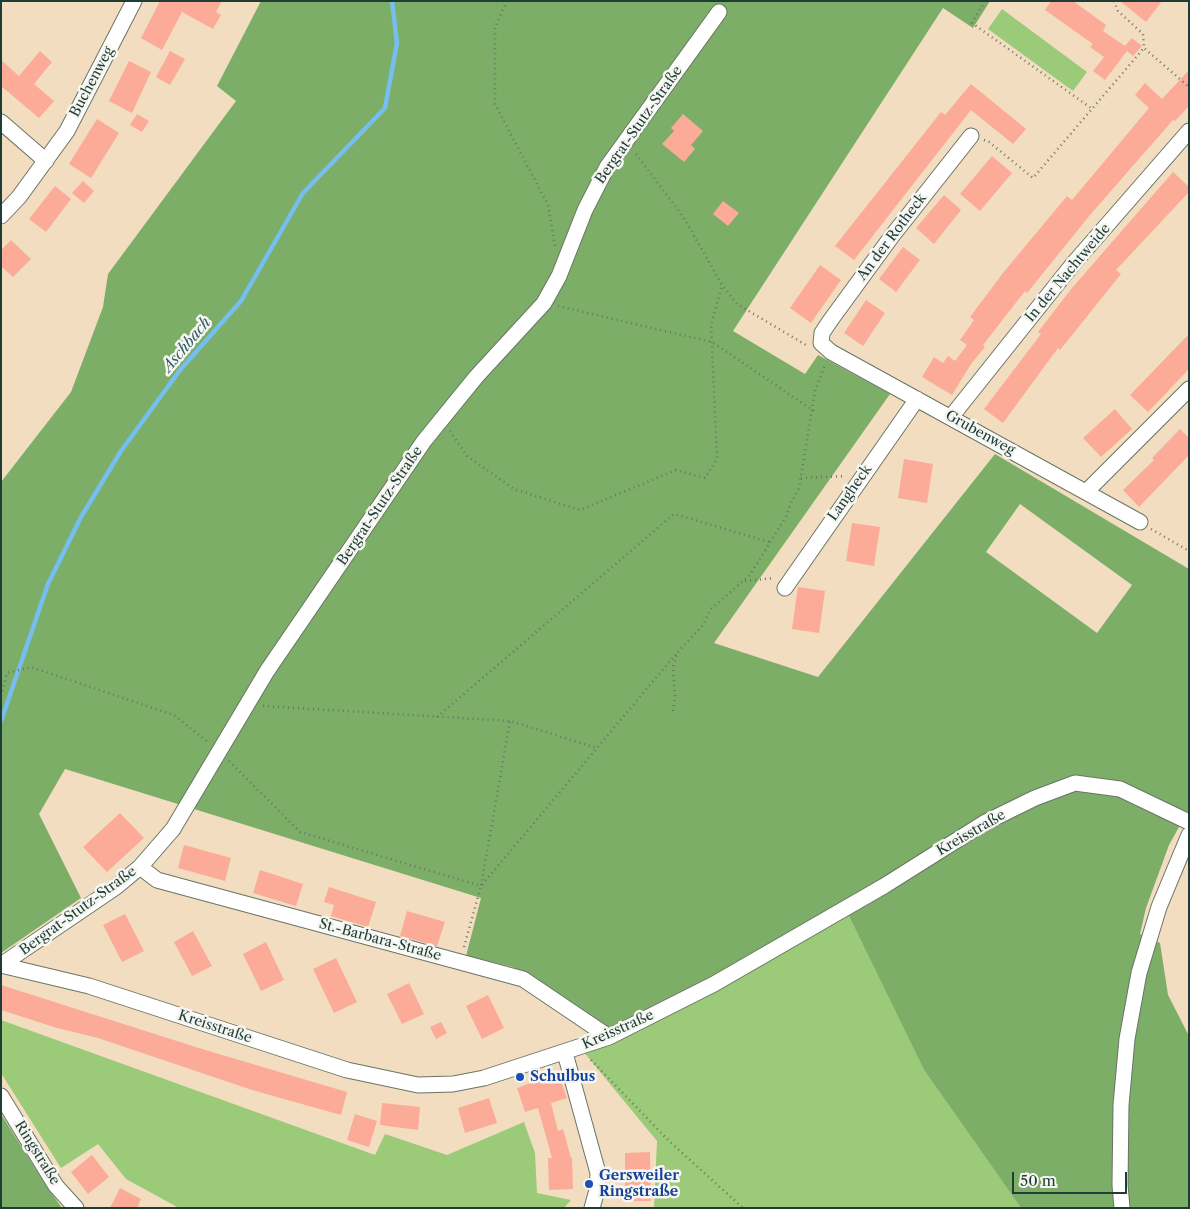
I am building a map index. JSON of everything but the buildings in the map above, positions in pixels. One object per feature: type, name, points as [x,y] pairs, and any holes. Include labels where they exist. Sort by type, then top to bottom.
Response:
[{"type":"street","name":"Buchenweg","points":[[1,216],[46,161],[67,131],[134,1]]},
{"type":"street","name":"Bergrat-Stutz-Straße","points":[[1,965],[116,886],[140,867],[173,828],[266,671],[424,441],[476,377],[544,303],[559,276],[585,210],[607,167],[719,12]]},
{"type":"street","points":[[1,122],[46,161]]},
{"type":"street","name":"In der Nachtweide","points":[[950,417],[1073,264],[1189,131]]},
{"type":"street","name":"An der Rotheck","points":[[826,348],[822,333],[830,321],[892,236],[971,136]]},
{"type":"street","name":"Grubenweg","points":[[826,348],[1140,522]]},
{"type":"street","points":[[1087,491],[1189,389]]},
{"type":"street","name":"Langheck","points":[[789,582],[917,399]]},
{"type":"street","name":"Kreisstraße","points":[[1,965],[89,986],[346,1070],[418,1085],[453,1084],[484,1078],[609,1037],[714,984],[884,886],[984,823],[1035,798],[1075,783],[1120,789],[1189,822]]},
{"type":"street","points":[[1122,1208],[1122,1105],[1127,1039],[1144,954],[1159,907],[1188,841]]},
{"type":"street","name":"St.-Barbara-Straße","points":[[140,867],[157,880],[523,979],[609,1037]]},
{"type":"street","points":[[572,1050],[598,1173],[597,1190],[592,1208]]},
{"type":"street","name":"Ringstraße","points":[[1,1096],[56,1186],[76,1208]]},
{"type":"path","points":[[507,1],[495,27],[495,104],[548,205],[555,249]]},
{"type":"path","points":[[985,1],[972,22],[1091,108]]},
{"type":"path","points":[[1114,1],[1118,11],[1143,34],[1144,48],[1189,87]]},
{"type":"path","points":[[971,136],[989,142],[1034,178],[1091,108],[1144,48]]},
{"type":"path","points":[[481,886],[677,653],[703,625],[711,609],[744,581],[769,542],[782,526],[802,478],[814,411],[815,391],[826,348],[808,346],[737,304],[722,285],[684,218],[626,140]]},
{"type":"path","points":[[442,419],[467,456],[514,489],[580,510],[676,470],[705,478],[717,459],[711,325],[722,285]]},
{"type":"path","points":[[544,303],[712,342],[814,411]]},
{"type":"path","points":[[802,478],[862,476]]},
{"type":"path","points":[[437,717],[674,514],[769,542]]},
{"type":"path","points":[[1140,522],[1189,551]]},
{"type":"path","points":[[744,581],[789,582]]},
{"type":"path","points":[[674,711],[673,668],[677,653]]},
{"type":"path","points":[[1,696],[7,673],[31,667],[174,715],[219,751],[300,832],[481,886]]},
{"type":"path","points":[[246,705],[510,721],[597,748]]},
{"type":"path","points":[[460,961],[481,886],[510,721]]},
{"type":"path","points":[[572,1050],[743,1208]]},
{"type":"green space","points":[[261,1],[990,1],[973,28],[943,8],[733,331],[805,374],[818,355],[890,394],[714,643],[818,677],[995,454],[1189,569],[1189,809],[1169,845],[1146,908],[1140,934],[1160,943],[1168,995],[1189,1036],[1189,1208],[1021,1208],[924,1070],[843,904],[713,980],[612,1031],[513,967],[466,956],[481,898],[65,769],[39,814],[81,898],[1,953],[1,482],[71,392],[103,307],[108,274],[236,101],[217,86]],"holes":[[[1020,504],[1132,585],[1097,633],[986,552]]]},
{"type":"green space","points":[[1002,9],[1087,72],[1073,91],[988,29]]},
{"type":"green space","points":[[843,904],[924,1070],[1021,1208],[654,1208],[657,1141],[578,1045]]},
{"type":"green space","points":[[1,1020],[375,1155],[385,1134],[447,1155],[524,1122],[535,1153],[537,1193],[571,1200],[564,1208],[179,1208],[126,1179],[98,1144],[61,1168],[1,1073]]},
{"type":"green space","points":[[1,1114],[47,1187],[62,1208],[1,1208]]},
{"type":"waterway","name":"Aschbach","points":[[1,721],[48,584],[81,517],[121,451],[180,370],[241,301],[303,193],[385,108],[397,43],[392,1]]},
{"type":"place","name":"Schulbus","points":[[520,1077]]},
{"type":"place","name":"Gersweiler Ringstraße","points":[[589,1184]]}]
